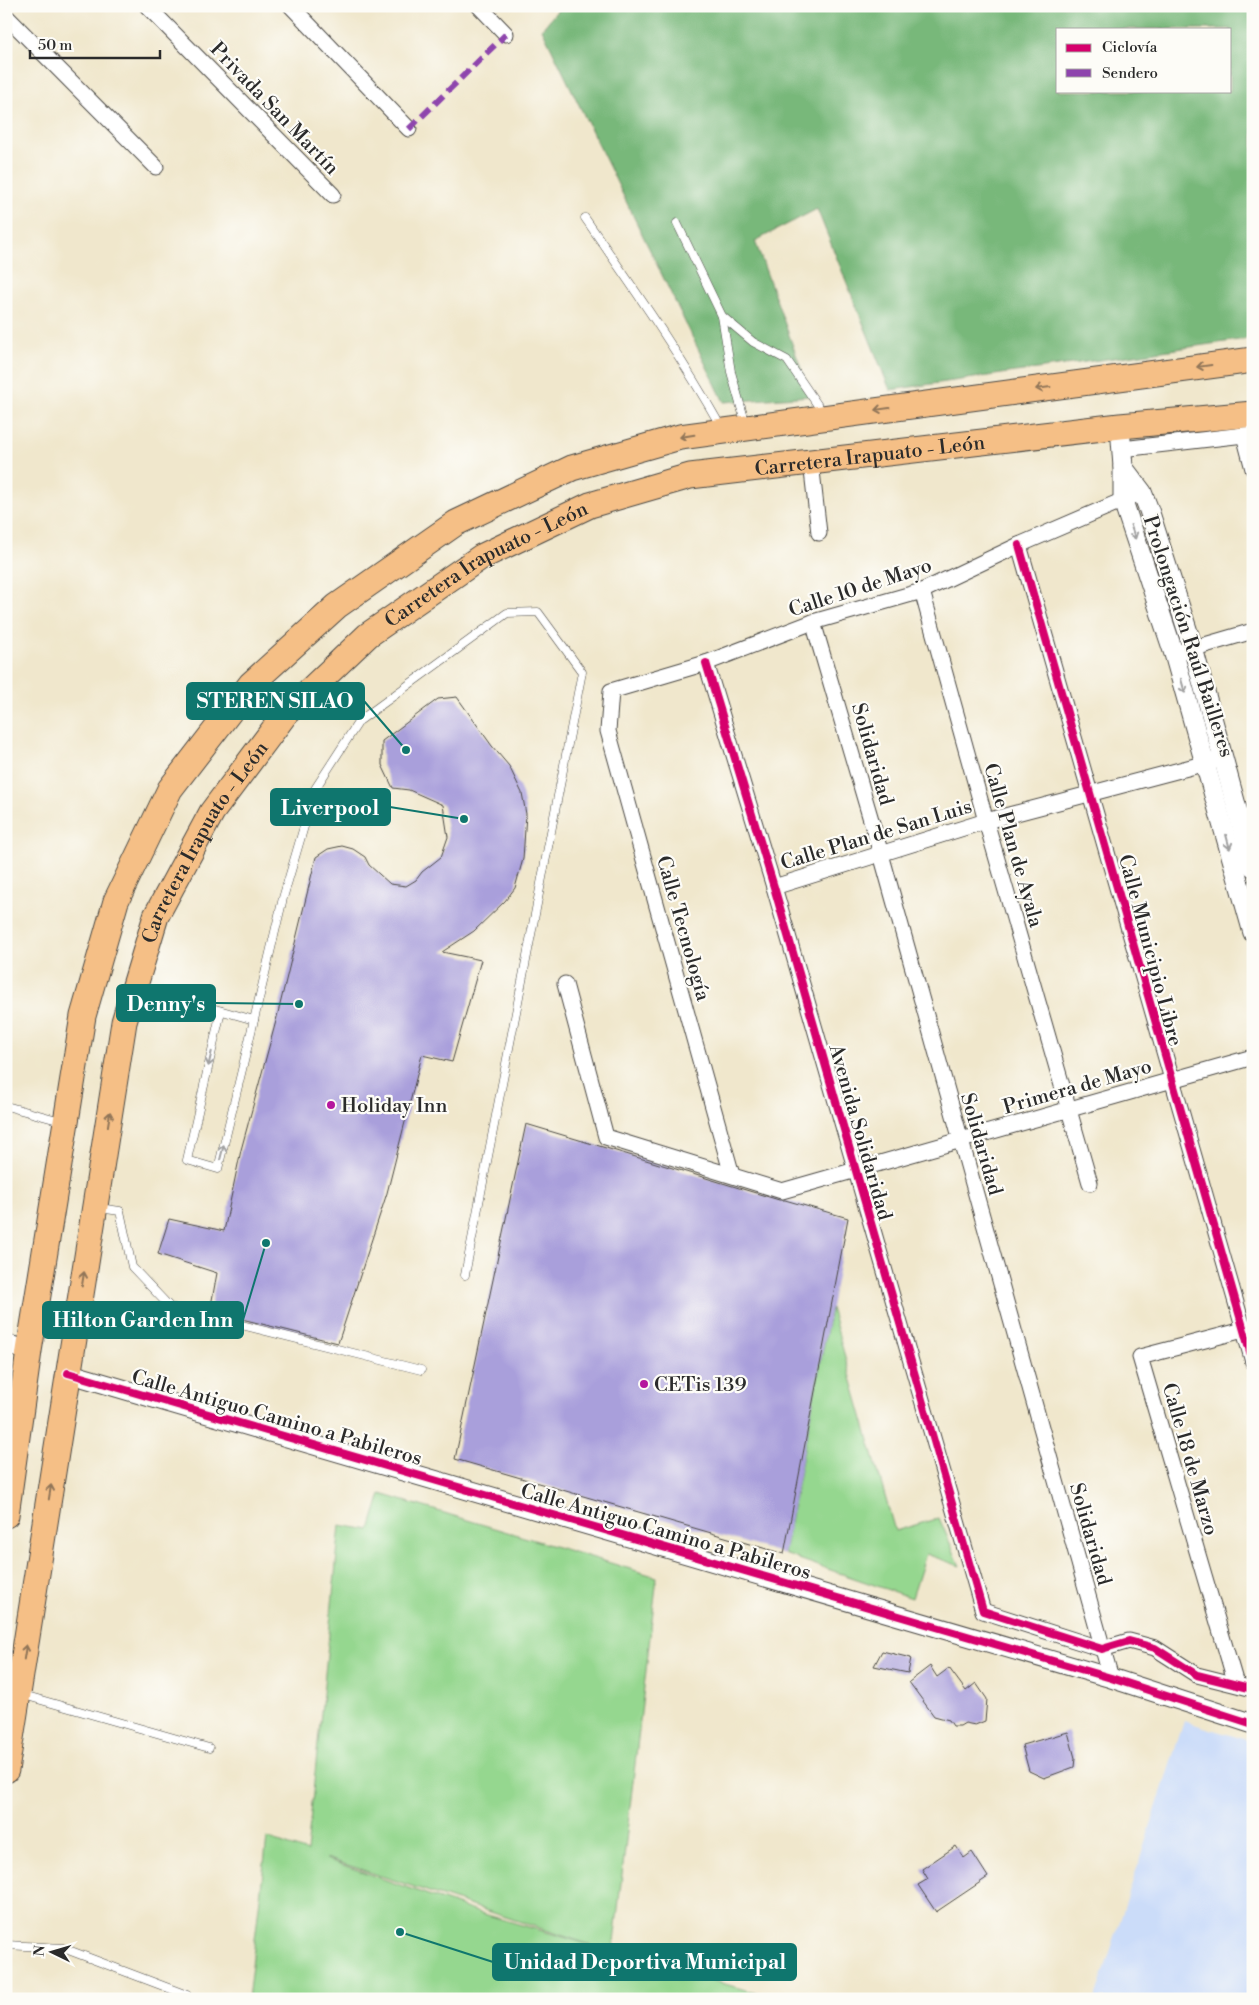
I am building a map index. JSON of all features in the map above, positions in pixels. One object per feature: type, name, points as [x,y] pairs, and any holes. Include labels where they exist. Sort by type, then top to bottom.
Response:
[{"type":"highway","name":"Carretera Irapuato - León","points":[[6,1515],[18,1347],[66,1122],[83,1016],[116,901],[170,790],[251,684],[337,606],[456,523],[572,468],[680,437],[1253,360]]},
{"type":"highway","name":"Carretera Irapuato - León","points":[[6,1770],[124,1022],[156,916],[212,812],[286,713],[368,635],[481,557],[590,505],[690,476],[811,462],[1122,447],[1250,428]]},
{"type":"street","name":"Privada San Martín","points":[[147,6],[333,196]]},
{"type":"street","points":[[291,6],[409,129]]},
{"type":"street","points":[[479,6],[506,34]]},
{"type":"street","points":[[6,16],[156,167]]},
{"type":"street","points":[[1250,428],[1253,469]]},
{"type":"street","name":"Prolongación Raúl Bailleres","points":[[1122,447],[1142,492],[1193,648],[1215,761],[1253,933]]},
{"type":"street","name":"Prolongación Raúl Bailleres","points":[[1122,447],[1123,501],[1174,654],[1253,867]]},
{"type":"street","points":[[811,462],[819,533]]},
{"type":"street","name":"Calle 10 de Mayo","points":[[611,691],[706,663],[813,622],[922,591],[1018,546],[1142,492]]},
{"type":"street","name":"Calle Municipio Libre","points":[[1018,546],[1091,794],[1170,1080],[1248,1329],[1253,1362]]},
{"type":"street","name":"Calle Plan de Ayala","points":[[922,591],[1090,1183]]},
{"type":"street","name":"Solidaridad","points":[[813,622],[881,854],[1106,1663]]},
{"type":"street","points":[[1174,654],[1253,630]]},
{"type":"street","name":"Avenida Solidaridad","points":[[706,663],[774,887],[982,1611],[1106,1663]]},
{"type":"street","name":"Calle Tecnología","points":[[611,691],[608,730],[732,1175]]},
{"type":"street","name":"Calle Plan de San Luis","points":[[774,887],[986,821],[1215,761]]},
{"type":"street","name":"Primera de Mayo","points":[[565,984],[606,1137],[782,1191],[1253,1057]]},
{"type":"street","name":"Calle 18 de Marzo","points":[[1236,1684],[1140,1357],[1248,1329]]},
{"type":"street","name":"Calle Antiguo Camino a Pabileros","points":[[68,1373],[1106,1663],[1253,1724]]},
{"type":"street","points":[[1106,1663],[1129,1641],[1155,1648],[1197,1675],[1253,1689]]},
{"type":"lane","points":[[585,218],[651,313],[702,394],[735,429]]},
{"type":"lane","points":[[677,223],[722,316],[731,372],[735,429]]},
{"type":"lane","points":[[722,316],[753,342],[787,360],[826,417]]},
{"type":"lane","points":[[221,1011],[187,1160],[218,1169],[284,898],[315,789],[359,721],[507,613],[538,612],[582,672],[465,1275]]},
{"type":"lane","points":[[135,986],[254,1020]]},
{"type":"lane","points":[[6,1106],[66,1122]]},
{"type":"lane","points":[[94,1207],[120,1212],[132,1267],[170,1307],[421,1370]]},
{"type":"lane","points":[[18,1694],[209,1748]]},
{"type":"lane","points":[[6,1945],[63,1948],[187,1995]]},
{"type":"shaded area","points":[[1184,1721],[1253,1742],[1253,1999],[1095,1999]]},
{"type":"green space","points":[[561,6],[1253,6],[1253,338],[890,390],[817,209],[755,241],[811,396],[724,402],[542,29]]},
{"type":"green space","points":[[831,1308],[895,1531],[939,1518],[960,1566],[926,1554],[912,1598],[784,1554]]},
{"type":"green space","points":[[381,1494],[657,1577],[613,1951],[776,1999],[248,1999],[267,1838],[307,1852],[340,1525],[370,1530]],"holes":[[[326,1858],[591,1945],[477,1912]]]},
{"type":"building","points":[[457,697],[492,746],[509,766],[522,793],[526,814],[523,859],[515,888],[505,901],[474,931],[442,952],[481,960],[452,1062],[422,1055],[387,1193],[338,1343],[210,1311],[217,1273],[158,1254],[169,1219],[224,1231],[241,1150],[276,1021],[316,857],[328,849],[342,846],[353,849],[365,857],[369,865],[390,884],[406,886],[416,880],[422,872],[441,857],[448,837],[443,805],[409,790],[393,788],[382,765],[382,741],[438,699]]},
{"type":"building","name":"CETis 139","points":[[526,1124],[779,1200],[785,1200],[848,1218],[784,1554],[455,1459]]},
{"type":"building","points":[[882,1651],[911,1658],[908,1673],[874,1666]]},
{"type":"building","points":[[930,1666],[937,1677],[949,1668],[966,1691],[976,1683],[987,1699],[985,1721],[975,1725],[965,1723],[960,1726],[953,1726],[949,1720],[934,1716],[909,1682]]},
{"type":"building","points":[[1068,1732],[1075,1758],[1074,1767],[1044,1778],[1029,1771],[1022,1745]]},
{"type":"building","points":[[956,1846],[964,1858],[972,1852],[988,1877],[936,1912],[918,1885],[928,1879],[922,1869]]},
{"type":"marked path","points":[[409,129],[506,34]]},
{"type":"cycle path","points":[[1019,545],[1253,1362]]},
{"type":"cycle path","points":[[706,663],[774,887],[983,1611],[1102,1649],[1129,1641],[1155,1648],[1197,1675],[1253,1689]]},
{"type":"cycle path","points":[[68,1373],[1111,1678],[1253,1724]]},
{"type":"place","name":"STEREN SILAO","points":[[406,750]]},
{"type":"place","name":"Liverpool","points":[[464,819]]},
{"type":"place","name":"Denny's","points":[[299,1004]]},
{"type":"place","name":"Holiday Inn","points":[[331,1105]]},
{"type":"place","name":"Hilton Garden Inn","points":[[266,1243]]},
{"type":"place","name":"CETis 139","points":[[644,1384]]},
{"type":"place","name":"Unidad Deportiva Municipal","points":[[400,1932]]}]
